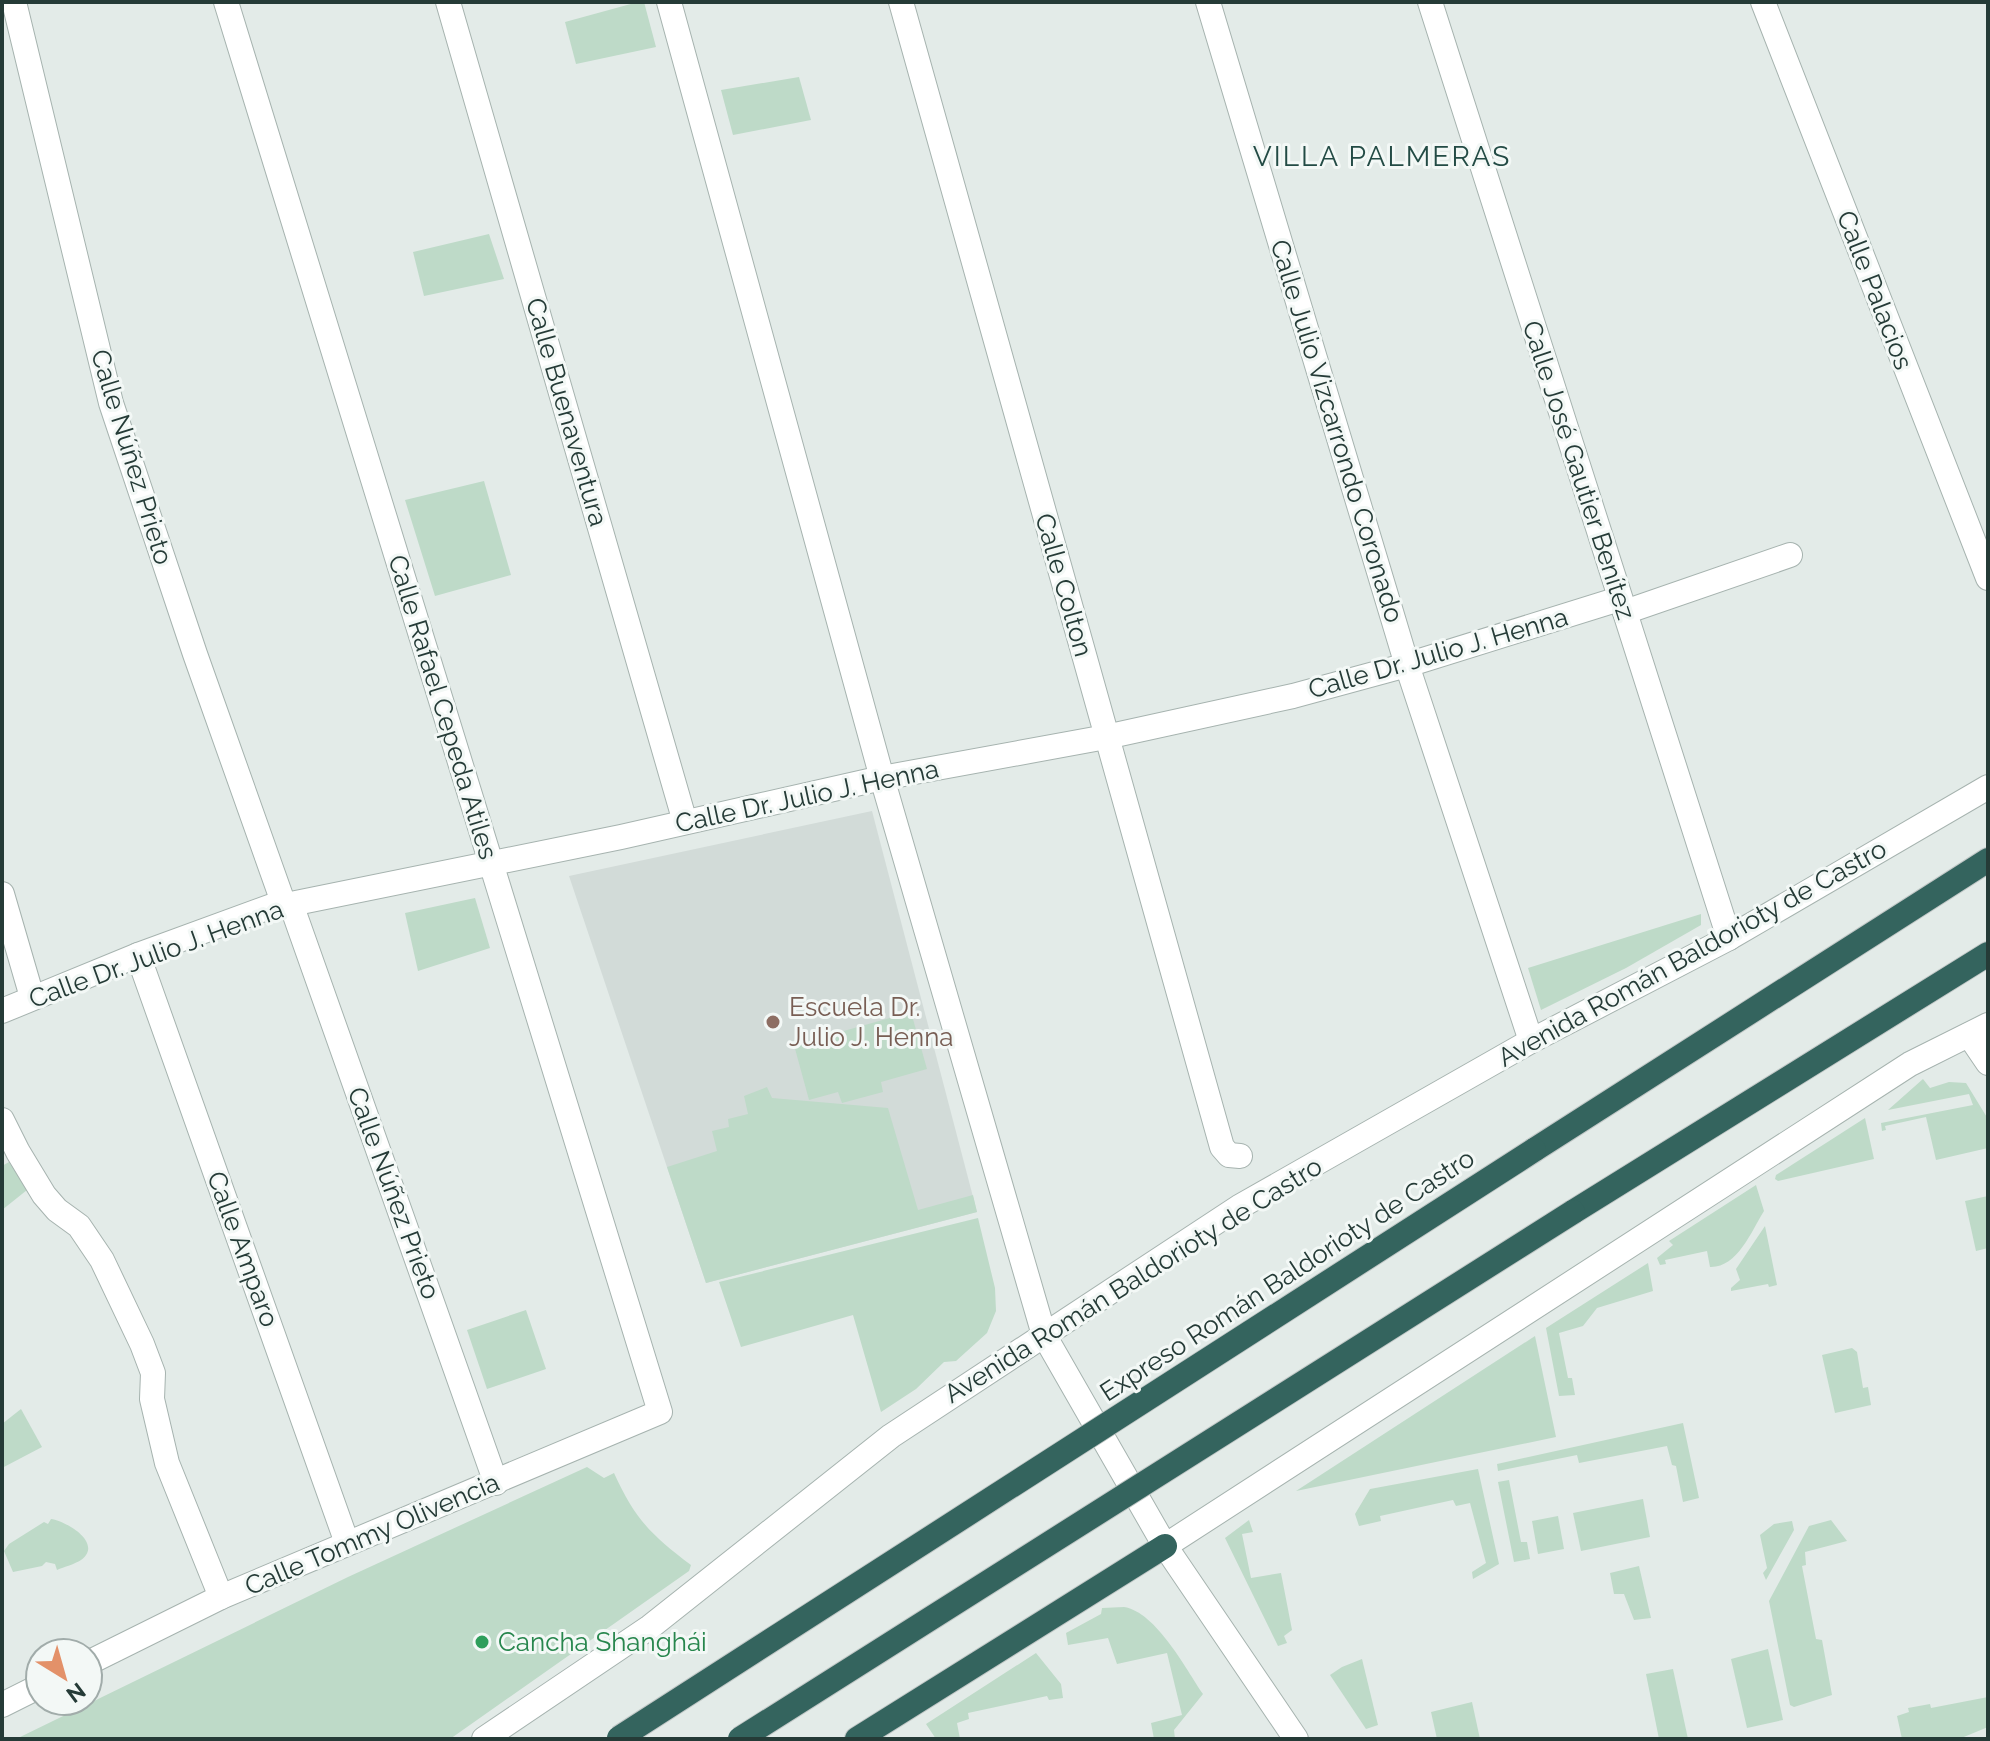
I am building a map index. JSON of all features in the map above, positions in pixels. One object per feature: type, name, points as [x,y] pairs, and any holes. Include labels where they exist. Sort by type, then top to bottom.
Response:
[{"type":"highway","name":"Expreso Román Baldorioty de Castro","points":[[619,1739],[1988,860]]},
{"type":"highway","points":[[740,1739],[1573,1212],[1988,954]]},
{"type":"highway","points":[[857,1739],[1165,1546]]},
{"type":"street","name":"Calle Núñez Prieto","points":[[14,2],[111,403],[195,654],[496,1483]]},
{"type":"street","name":"Calle Rafael Cepeda Atiles","points":[[226,2],[660,1412]]},
{"type":"street","name":"Calle Buenaventura","points":[[448,2],[685,822]]},
{"type":"street","points":[[669,2],[882,778],[1044,1335],[1165,1546],[1296,1739]]},
{"type":"street","name":"Calle Colton","points":[[901,2],[1222,1147],[1229,1155],[1240,1156]]},
{"type":"street","name":"Calle Julio Vizcarrondo Coronado","points":[[1208,2],[1407,665],[1531,1041]]},
{"type":"street","name":"Calle José Gautier Benítez","points":[[1430,2],[1729,938]]},
{"type":"street","name":"Calle Palacios","points":[[1763,2],[1988,578]]},
{"type":"street","name":"Calle Dr. Julio J. Henna","points":[[2,1011],[138,955],[287,903],[491,864],[882,778],[1106,737],[1293,696],[1622,606],[1790,555]]},
{"type":"street","name":"Avenida Román Baldorioty de Castro","points":[[484,1739],[650,1627],[891,1436],[1239,1207],[1531,1041],[1729,938],[1988,787]]},
{"type":"street","points":[[2,894],[32,997]]},
{"type":"street","name":"Calle Amparo","points":[[138,955],[347,1543]]},
{"type":"street","points":[[1165,1546],[1910,1064],[1979,1030],[1988,1063]]},
{"type":"street","points":[[2,1120],[44,1195],[57,1210],[79,1226],[102,1260],[142,1344],[153,1373],[152,1399],[167,1463],[221,1597]]},
{"type":"street","name":"Calle Tommy Olivencia","points":[[104,1655],[221,1597],[660,1412]]},
{"type":"street","points":[[2,1705],[24,1694]]},
{"type":"shaded area","name":"Escuela Dr. Julio J. Henna","points":[[872,811],[977,1212],[706,1283],[569,876]]},
{"type":"green space","points":[[644,2],[656,47],[576,64],[565,22]]},
{"type":"green space","points":[[799,77],[811,120],[733,135],[721,90]]},
{"type":"green space","points":[[489,234],[504,279],[424,296],[413,252]]},
{"type":"green space","points":[[484,481],[511,575],[435,596],[405,500]]},
{"type":"green space","points":[[475,898],[490,948],[418,971],[405,913]]},
{"type":"green space","points":[[1701,914],[1701,925],[1626,968],[1541,1010],[1528,968]]},
{"type":"green space","points":[[911,1012],[927,1069],[881,1082],[883,1092],[842,1103],[838,1092],[809,1100],[794,1045]]},
{"type":"green space","points":[[1923,1079],[1930,1088],[1949,1082],[1966,1083],[1988,1119],[1988,1148],[1936,1160],[1926,1117],[1885,1126],[1886,1130],[1882,1131],[1881,1123],[1973,1105],[1969,1094],[1888,1110]]},
{"type":"green space","points":[[767,1087],[772,1098],[888,1108],[918,1210],[973,1195],[977,1212],[706,1283],[667,1167],[717,1151],[712,1131],[729,1127],[728,1119],[748,1114],[744,1096]]},
{"type":"green space","points":[[1865,1118],[1874,1159],[1778,1181],[1775,1179],[1776,1175]]},
{"type":"green space","points":[[9,1162],[27,1190],[2,1210],[2,1166]]},
{"type":"green space","points":[[1756,1185],[1764,1211],[1742,1247],[1728,1262],[1710,1267],[1707,1251],[1665,1260],[1666,1264],[1660,1265],[1657,1258],[1673,1245],[1669,1241]]},
{"type":"green space","points":[[1988,1196],[1988,1248],[1976,1251],[1965,1201]]},
{"type":"green space","points":[[978,1218],[995,1288],[996,1311],[987,1333],[956,1361],[944,1362],[916,1389],[881,1412],[853,1315],[741,1347],[719,1282]]},
{"type":"green space","points":[[1765,1226],[1777,1285],[1731,1291],[1740,1280],[1736,1269]]},
{"type":"green space","points":[[1648,1263],[1653,1291],[1597,1308],[1583,1326],[1559,1333],[1568,1378],[1572,1378],[1575,1395],[1559,1396],[1546,1328]]},
{"type":"green space","points":[[526,1310],[546,1369],[487,1389],[467,1330]]},
{"type":"green space","points":[[1535,1336],[1556,1437],[1296,1491]]},
{"type":"green space","points":[[1852,1348],[1857,1352],[1863,1388],[1868,1387],[1871,1405],[1835,1413],[1822,1355]]},
{"type":"green space","points":[[21,1409],[42,1447],[2,1468],[2,1424]]},
{"type":"green space","points":[[1683,1423],[1699,1498],[1683,1502],[1676,1466],[1672,1465],[1667,1446],[1579,1463],[1577,1455],[1498,1471],[1497,1464]]},
{"type":"green space","points":[[587,1467],[604,1478],[614,1473],[637,1514],[655,1535],[691,1565],[689,1571],[450,1739],[16,1739],[61,1717],[104,1717],[104,1696],[348,1577]]},
{"type":"green space","points":[[1478,1469],[1499,1564],[1473,1579],[1472,1572],[1486,1563],[1470,1503],[1456,1506],[1453,1500],[1380,1516],[1381,1521],[1359,1526],[1355,1514],[1370,1489]]},
{"type":"green space","points":[[1509,1480],[1521,1542],[1527,1542],[1530,1559],[1514,1562],[1498,1482]]},
{"type":"green space","points":[[1643,1499],[1650,1537],[1581,1551],[1573,1513]]},
{"type":"green space","points":[[1558,1516],[1564,1549],[1538,1554],[1532,1521]]},
{"type":"green space","points":[[51,1519],[80,1534],[86,1540],[87,1553],[81,1560],[57,1570],[55,1564],[46,1562],[42,1566],[13,1572],[4,1551],[9,1544],[44,1522],[48,1524]]},
{"type":"green space","points":[[1249,1520],[1253,1532],[1242,1534],[1251,1578],[1281,1573],[1292,1630],[1284,1636],[1287,1643],[1278,1646],[1225,1538]]},
{"type":"green space","points":[[1831,1520],[1847,1541],[1805,1552],[1806,1565],[1802,1566],[1816,1639],[1822,1640],[1832,1695],[1794,1707],[1790,1705],[1769,1601],[1809,1526]]},
{"type":"green space","points":[[1792,1521],[1794,1530],[1766,1580],[1763,1573],[1767,1568],[1760,1535],[1774,1524]]},
{"type":"green space","points":[[1639,1566],[1651,1618],[1634,1620],[1624,1594],[1614,1594],[1610,1573]]},
{"type":"green space","points":[[1124,1607],[1136,1611],[1159,1630],[1203,1694],[1174,1730],[1175,1739],[1154,1739],[1151,1723],[1182,1715],[1167,1653],[1117,1664],[1108,1638],[1068,1645],[1066,1633],[1101,1614],[1102,1608]]},
{"type":"green space","points":[[1768,1649],[1783,1720],[1747,1728],[1731,1659]]},
{"type":"green space","points":[[1036,1653],[1061,1684],[1063,1698],[1049,1700],[1047,1696],[968,1713],[969,1719],[957,1723],[960,1739],[936,1739],[926,1724]]},
{"type":"green space","points":[[1362,1659],[1378,1725],[1366,1729],[1330,1675]]},
{"type":"green space","points":[[1673,1669],[1688,1739],[1659,1739],[1646,1674]]},
{"type":"green space","points":[[1988,1697],[1988,1727],[1959,1739],[1902,1739],[1897,1716],[1909,1712],[1908,1708],[1930,1704],[1931,1708]]},
{"type":"green space","points":[[1472,1702],[1480,1739],[1437,1739],[1431,1712]]},
{"type":"place","name":"Escuela Dr. Julio J. Henna","points":[[773,1022]]},
{"type":"place","name":"Cancha Shanghái","points":[[482,1642]]},
{"type":"district","name":"VILLA PALMERAS","points":[[1382,156]]}]
